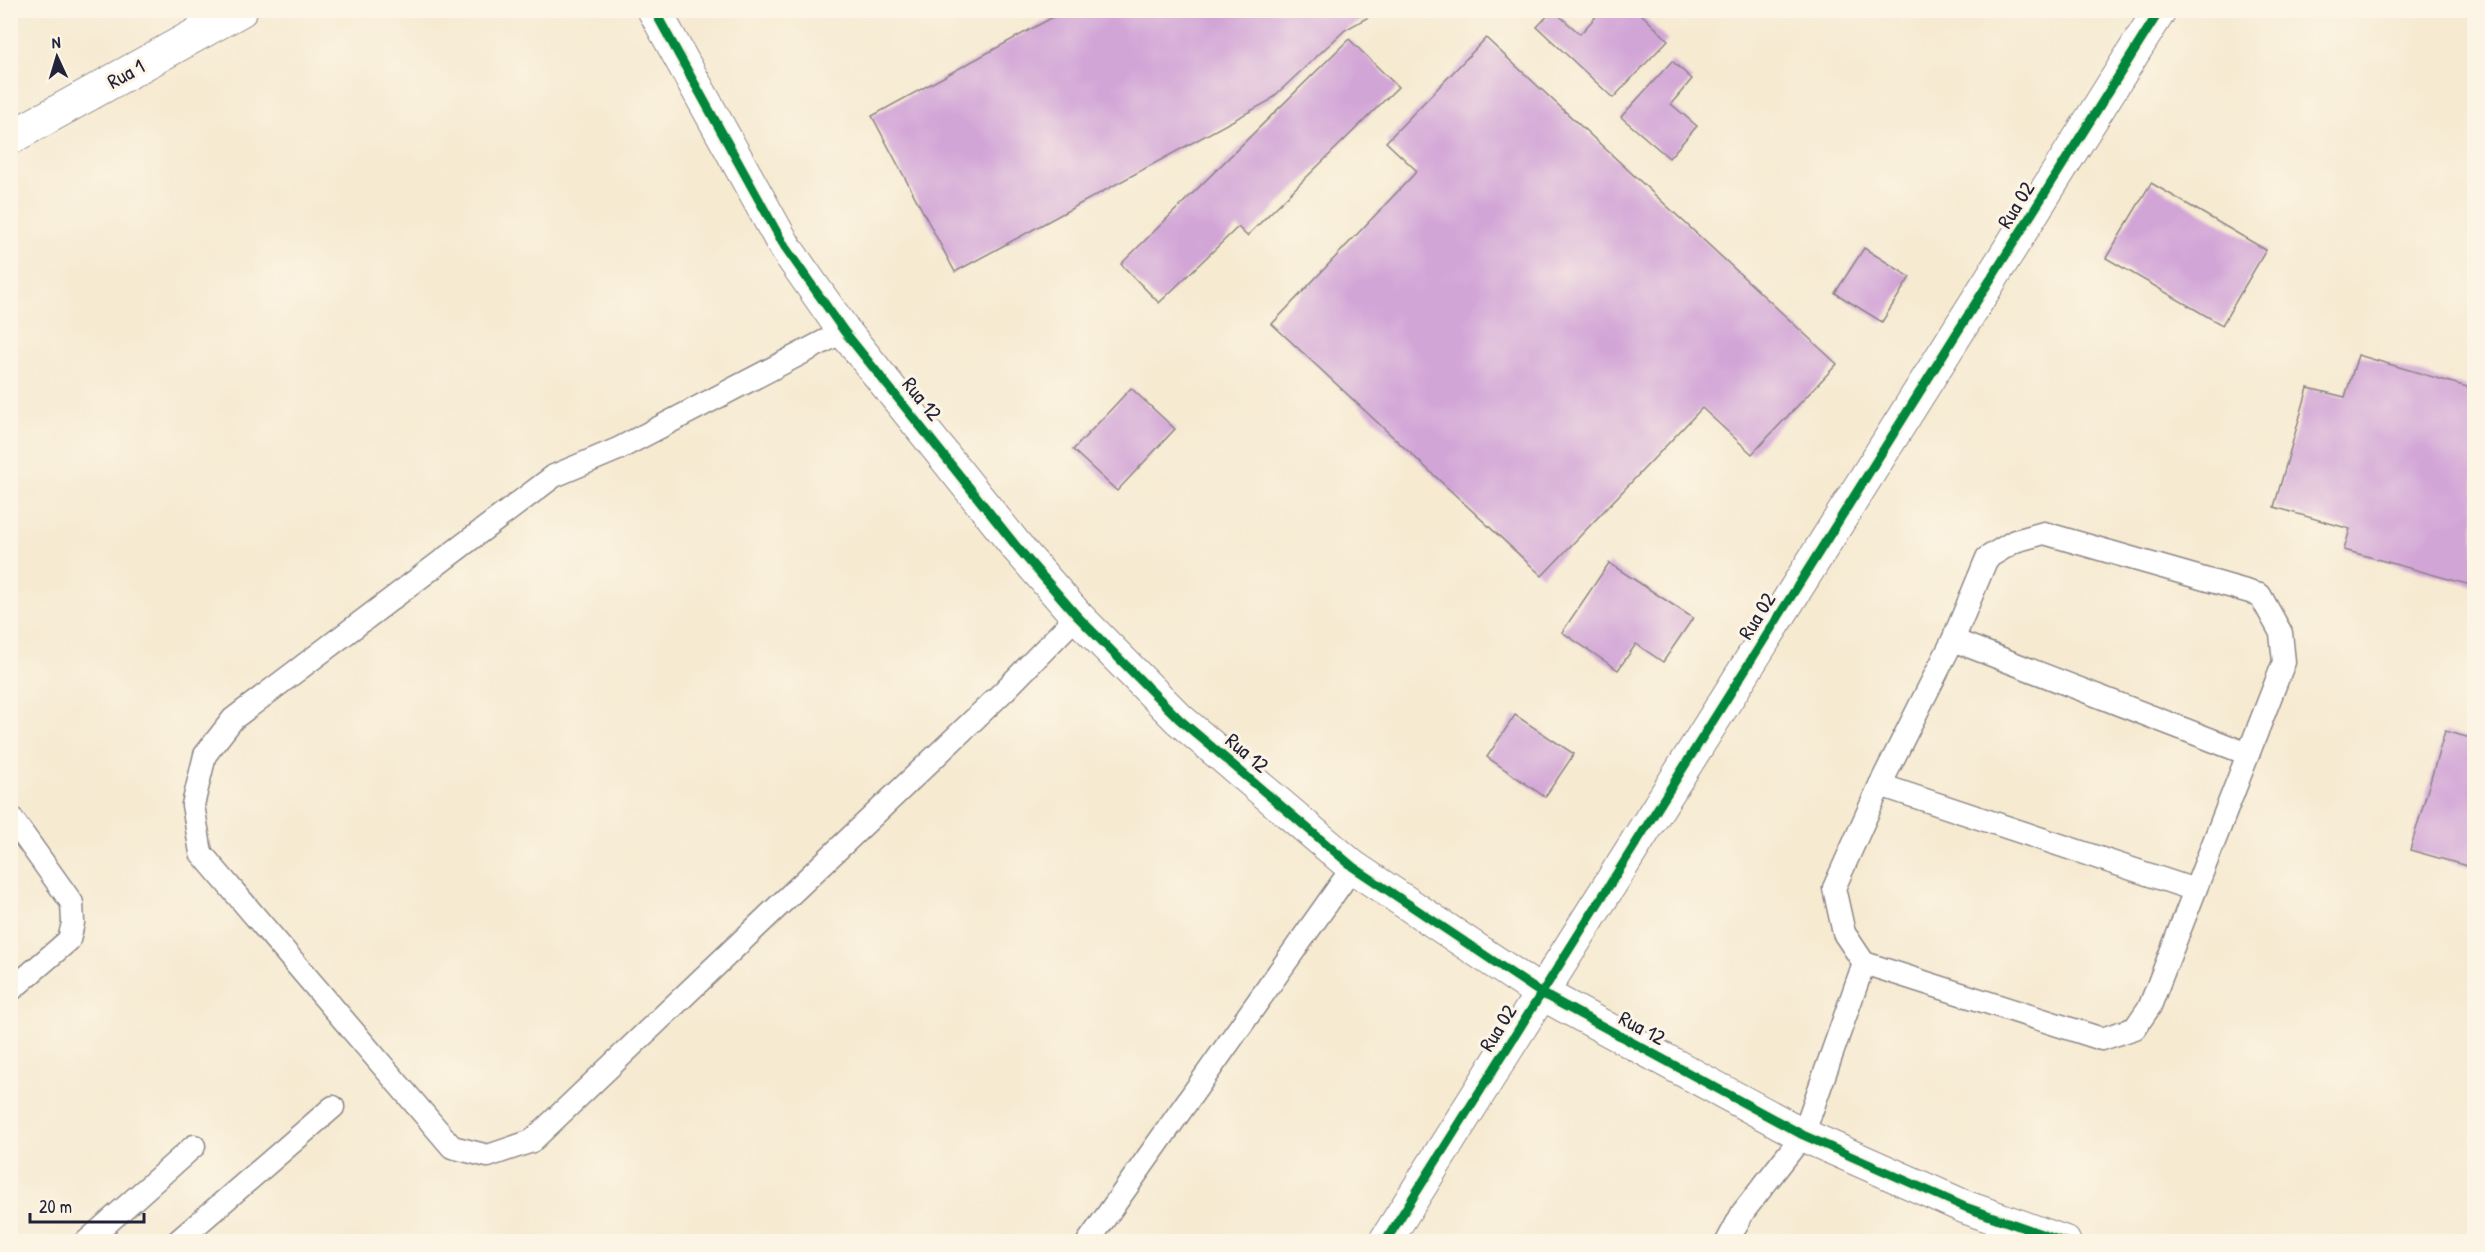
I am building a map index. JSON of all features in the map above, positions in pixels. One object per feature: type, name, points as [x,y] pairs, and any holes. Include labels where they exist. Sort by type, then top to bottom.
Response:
[{"type":"street","name":"Rua 1","points":[[10,138],[241,10]]},
{"type":"street","name":"Rua 12","points":[[654,10],[785,248],[844,331],[1017,547],[1077,616],[1179,719],[1353,867],[1541,993],[1803,1135],[1965,1207],[2064,1242]]},
{"type":"street","name":"Rua 02","points":[[1385,1242],[2160,10]]},
{"type":"lane","points":[[844,331],[618,449],[554,476],[233,720],[205,756],[193,805],[201,853],[452,1147],[488,1156],[532,1142],[996,700],[1077,616]]},
{"type":"lane","points":[[2044,533],[2260,595],[2281,633],[2284,662],[2150,1006],[2135,1028],[2102,1039],[1864,963],[1844,933],[1834,888],[1880,784],[1953,640],[1987,558],[2015,541],[2044,533]]},
{"type":"lane","points":[[1953,640],[2248,754]]},
{"type":"lane","points":[[1880,784],[2195,890]]},
{"type":"lane","points":[[10,816],[72,903],[73,924],[69,940],[10,991]]},
{"type":"lane","points":[[1088,1242],[1353,867]]},
{"type":"lane","points":[[1727,1242],[1743,1212],[1803,1135],[1864,963]]},
{"type":"lane","points":[[177,1242],[333,1107]]},
{"type":"lane","points":[[86,1242],[194,1146]]},
{"type":"building","points":[[1066,10],[1381,10],[1345,30],[1269,101],[955,272],[872,116]]},
{"type":"building","points":[[1553,10],[1580,34],[1602,10],[1637,10],[1668,40],[1613,98],[1537,27]]},
{"type":"building","points":[[1486,38],[1837,364],[1752,454],[1702,408],[1542,576],[1272,324],[1417,171],[1386,142]]},
{"type":"building","points":[[1349,39],[1398,87],[1247,236],[1238,227],[1159,303],[1121,264]]},
{"type":"building","points":[[1672,61],[1692,79],[1671,104],[1697,126],[1669,158],[1621,117]]},
{"type":"building","points":[[2151,183],[2266,250],[2222,325],[2106,258]]},
{"type":"building","points":[[1864,248],[1910,277],[1882,322],[1835,293]]},
{"type":"building","points":[[2358,355],[2474,389],[2474,586],[2344,550],[2350,529],[2274,507],[2308,388],[2345,397]]},
{"type":"building","points":[[1131,388],[1175,429],[1117,491],[1073,450]]},
{"type":"building","points":[[1609,563],[1693,618],[1663,662],[1636,644],[1618,670],[1562,632]]},
{"type":"building","points":[[1515,715],[1574,754],[1545,797],[1487,757]]},
{"type":"building","points":[[2445,731],[2474,739],[2474,868],[2410,850]]},
{"type":"cycle path","points":[[654,10],[785,247],[844,331],[1017,547],[1077,616],[1179,719],[1353,867],[1541,993],[1803,1135],[1965,1207],[2064,1242]]},
{"type":"cycle path","points":[[1385,1242],[2160,10]]}]
